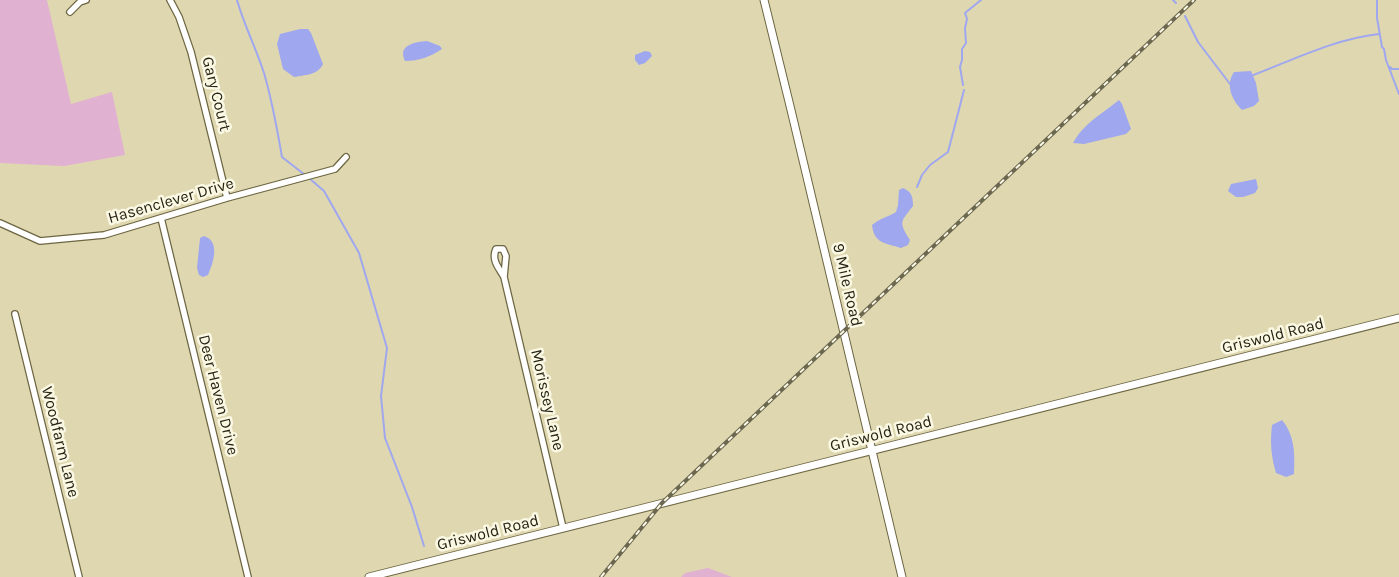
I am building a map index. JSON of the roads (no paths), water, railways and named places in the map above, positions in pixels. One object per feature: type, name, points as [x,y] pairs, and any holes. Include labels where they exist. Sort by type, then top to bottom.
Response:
[{"type":"street","points":[[70,12],[80,2],[86,0]]},
{"type":"street","name":"Gary Court","points":[[170,0],[179,17],[191,52],[227,198]]},
{"type":"street","name":"9 Mile Road","points":[[764,0],[792,110],[902,577]]},
{"type":"street","name":"Hasenclever Drive","points":[[0,223],[40,241],[104,235],[227,198],[335,169],[346,157]]},
{"type":"street","name":"Deer Haven Drive","points":[[161,218],[248,577]]},
{"type":"street","name":"Morissey Lane","points":[[504,277],[563,528]]},
{"type":"street","name":"Woodfarm Lane","points":[[15,314],[79,577]]},
{"type":"street","name":"Griswold Road","points":[[369,577],[1399,318]]},
{"type":"water","points":[[308,29],[311,33],[323,64],[315,72],[294,77],[283,69],[277,44],[280,34]]},
{"type":"water","points":[[427,41],[440,46],[442,49],[424,58],[405,61],[403,51],[408,45]]},
{"type":"water","points":[[645,51],[650,52],[652,56],[645,63],[639,65],[635,60],[635,55]]},
{"type":"water","points":[[1251,71],[1256,83],[1259,101],[1254,106],[1242,110],[1235,102],[1231,92],[1231,77],[1234,72]]},
{"type":"water","points":[[1119,100],[1131,129],[1126,134],[1084,144],[1073,143],[1088,124]]},
{"type":"water","points":[[1256,179],[1258,188],[1255,193],[1236,197],[1228,191],[1231,184]]},
{"type":"water","points":[[903,188],[911,195],[913,206],[902,222],[910,240],[908,245],[901,248],[886,244],[878,239],[875,236],[872,225],[896,212],[899,190]]},
{"type":"water","points":[[204,236],[212,243],[214,253],[208,275],[203,277],[199,275],[197,268],[200,238]]},
{"type":"water","points":[[1282,420],[1290,432],[1294,452],[1294,474],[1286,477],[1276,473],[1271,449],[1272,425]]},
{"type":"waterway","points":[[237,0],[264,73],[282,157],[305,175]]},
{"type":"waterway","points":[[963,85],[960,67],[962,49],[966,43],[965,28],[967,19],[965,13],[981,0]]},
{"type":"waterway","points":[[1173,0],[1176,3]]},
{"type":"waterway","points":[[1377,0],[1377,18],[1382,47],[1399,94]]},
{"type":"waterway","points":[[1185,16],[1198,42],[1230,84],[1233,83]]},
{"type":"waterway","points":[[1251,76],[1330,45],[1379,34]]},
{"type":"waterway","points":[[1390,67],[1392,69],[1399,69]]},
{"type":"waterway","points":[[917,187],[922,175],[930,165],[948,152],[964,90]]},
{"type":"waterway","points":[[309,178],[324,191],[359,253],[387,348],[381,396],[385,438],[412,507],[424,546]]},
{"type":"railway","points":[[601,577],[662,503],[1194,0]]}]
